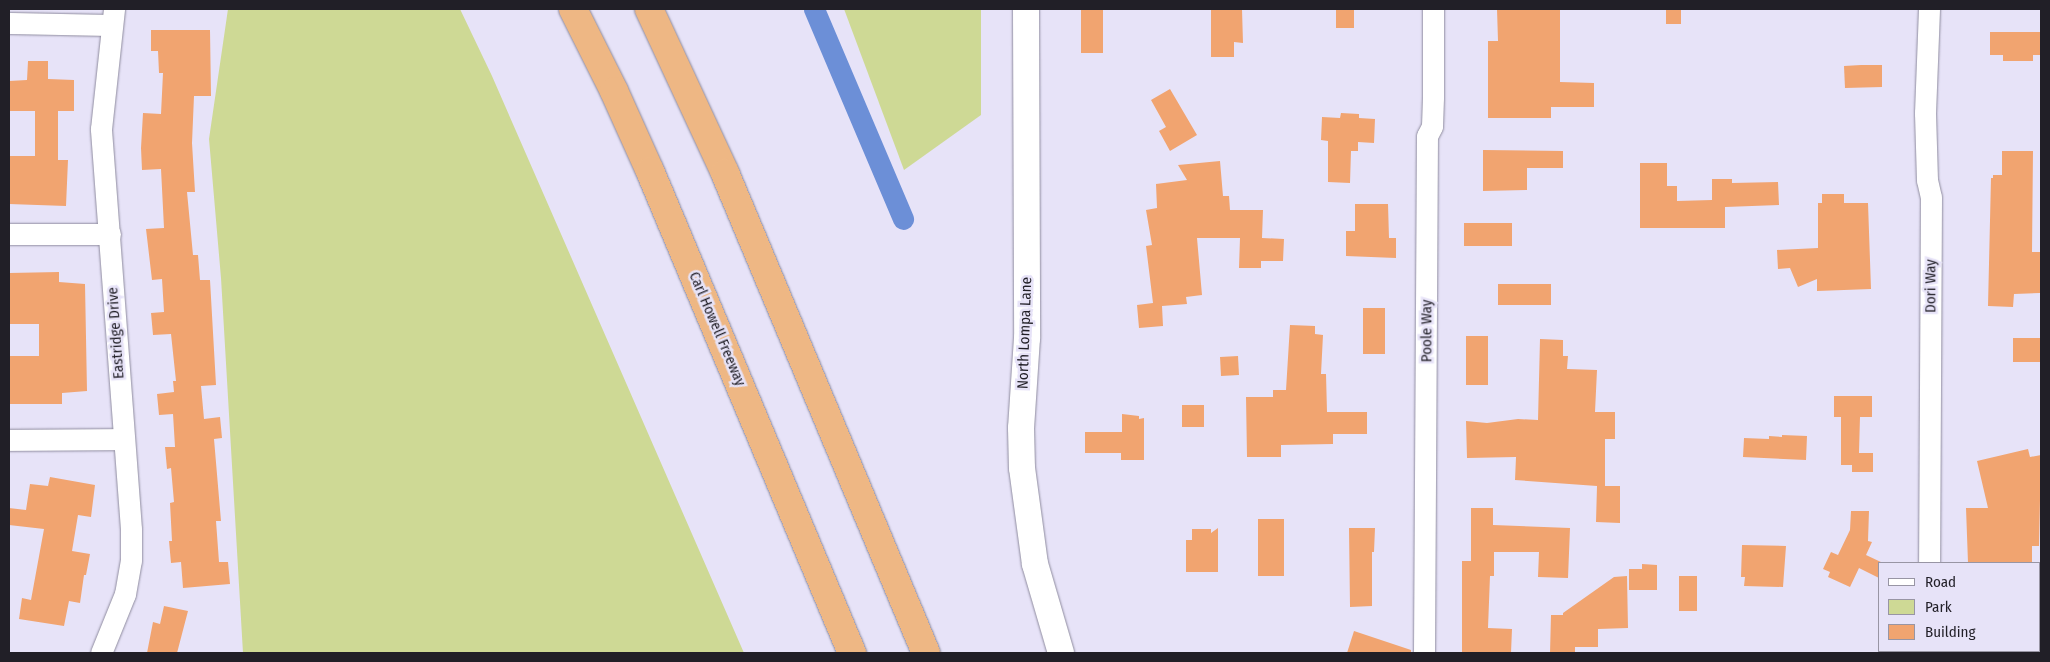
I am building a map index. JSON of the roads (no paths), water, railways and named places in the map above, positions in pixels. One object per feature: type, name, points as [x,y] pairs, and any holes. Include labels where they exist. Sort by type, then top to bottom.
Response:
[{"type":"highway","name":"Carl Howell Freeway","points":[[573,9],[614,91],[650,170],[847,646]]},
{"type":"highway","points":[[649,9],[724,172],[926,653]]},
{"type":"street","name":"North Lompa Lane","points":[[1026,9],[1027,338],[1021,428],[1022,468],[1035,564],[1061,653]]},
{"type":"street","name":"Poole Way","points":[[1424,653],[1427,136],[1432,126],[1433,9]]},
{"type":"street","name":"Dori Way","points":[[1929,9],[1925,113],[1927,180],[1931,197],[1929,562]]},
{"type":"street","points":[[9,23],[113,17]]},
{"type":"street","name":"Eastridge Drive","points":[[101,653],[125,594],[131,560],[131,529],[101,129],[113,17]]},
{"type":"street","points":[[9,234],[110,234]]},
{"type":"street","points":[[9,440],[123,439]]},
{"type":"waterway","points":[[814,9],[903,219]]}]
